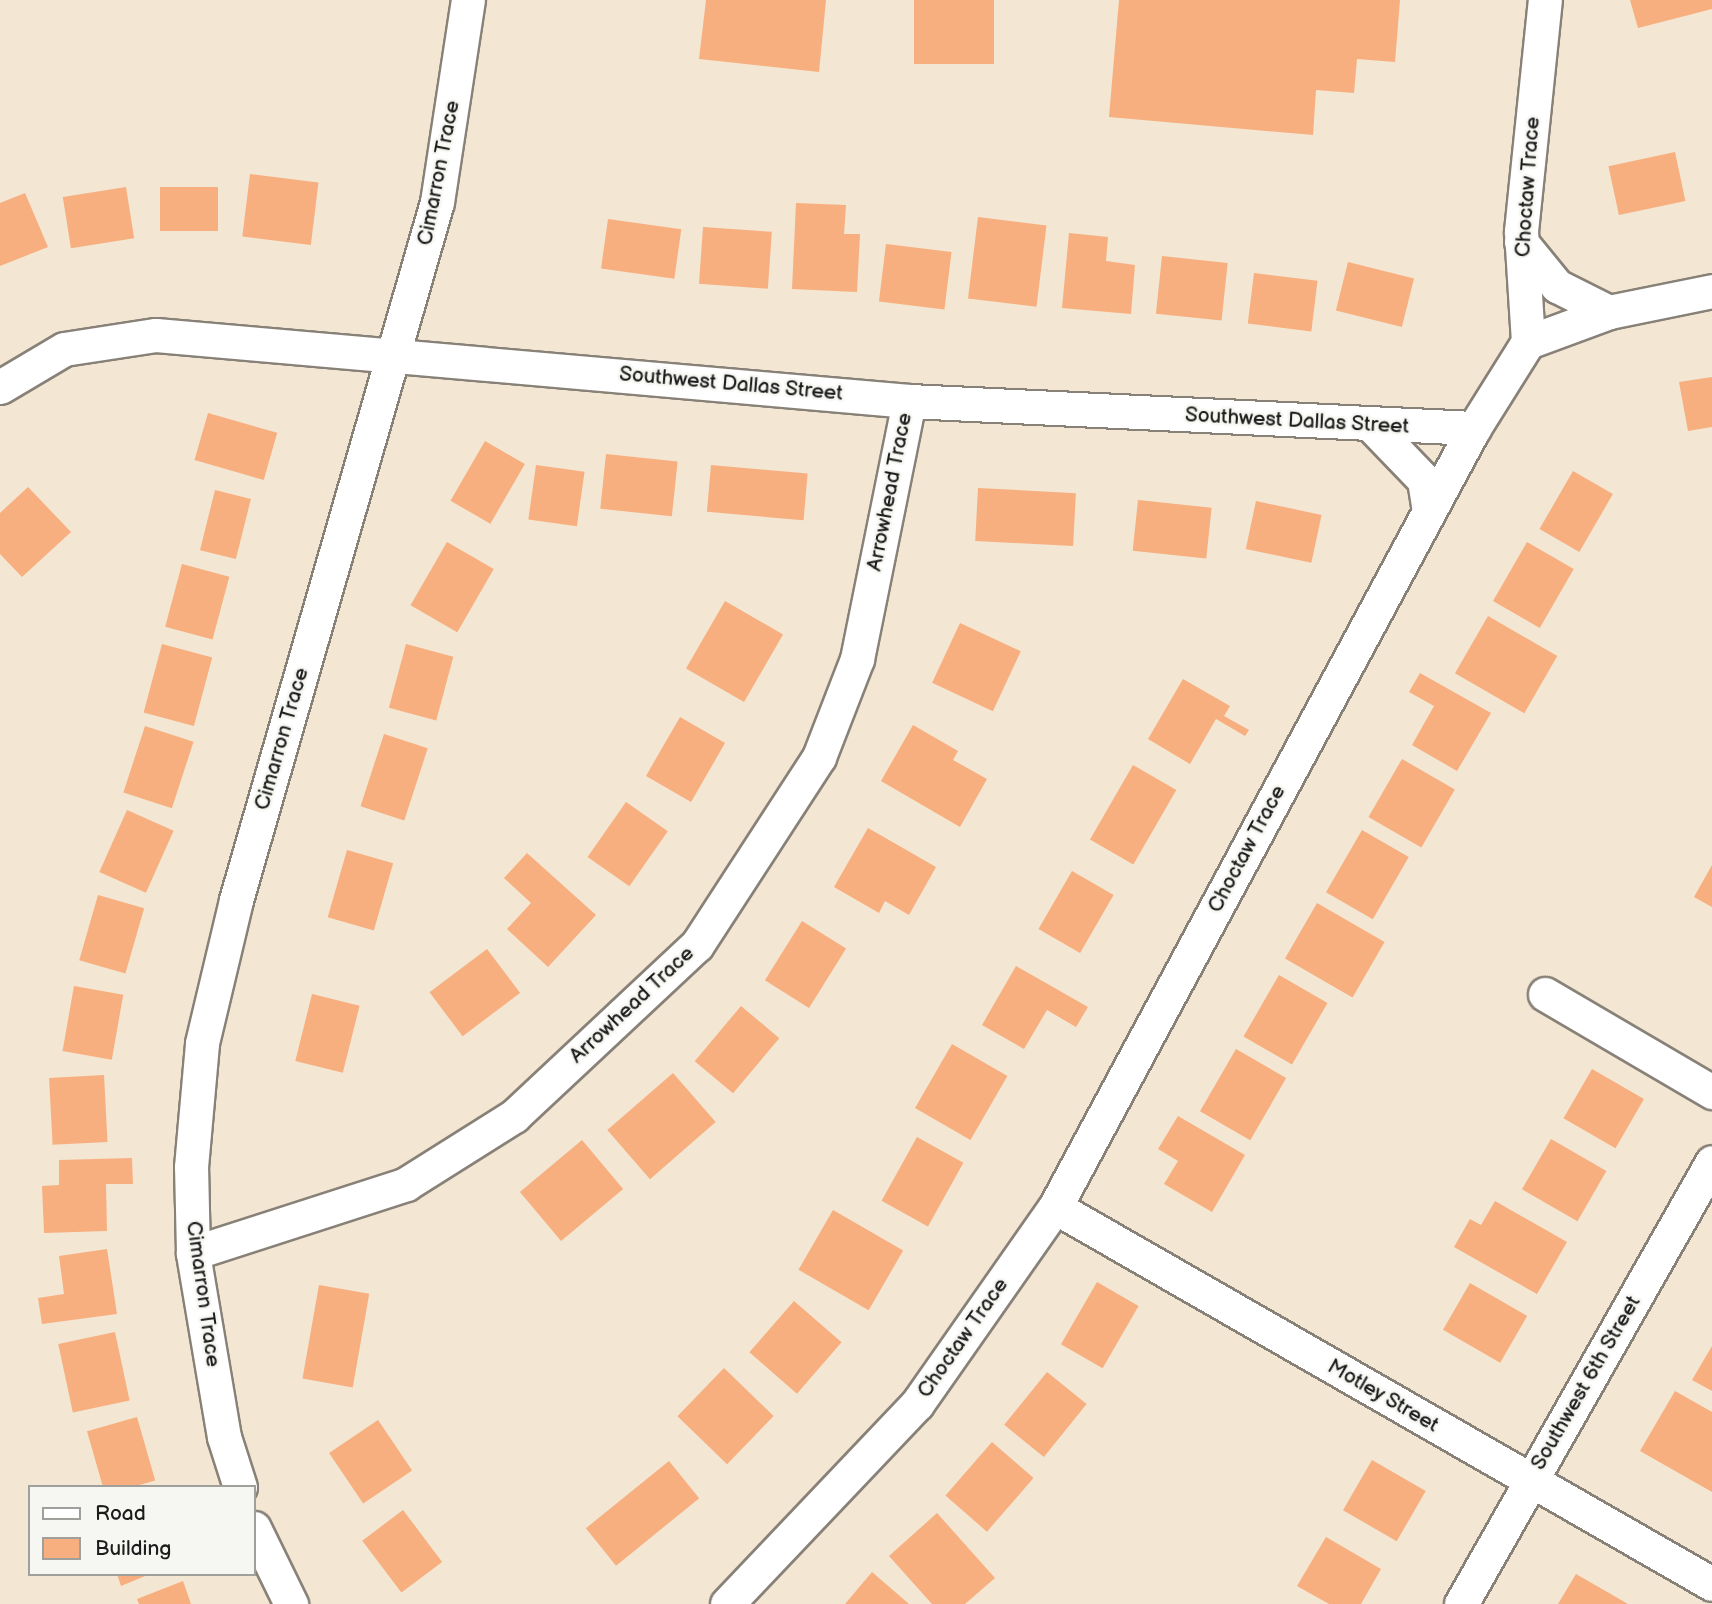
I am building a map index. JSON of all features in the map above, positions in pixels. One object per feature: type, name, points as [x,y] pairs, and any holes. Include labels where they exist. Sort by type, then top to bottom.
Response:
[{"type":"street","name":"Cimarron Trace","points":[[239,1485],[224,1437],[193,1253],[191,1167],[202,1043],[236,900],[437,202],[468,0]]},
{"type":"street","name":"Choctaw Trace","points":[[727,1604],[917,1404],[1055,1207],[1474,428],[1528,342],[1521,242],[1545,0]]},
{"type":"street","points":[[1521,242],[1557,286],[1609,312]]},
{"type":"street","points":[[1528,342],[1609,312],[1712,292]]},
{"type":"street","name":"Southwest Dallas Street","points":[[0,387],[64,349],[156,335],[394,353],[909,401],[1372,426],[1474,428]]},
{"type":"street","name":"Arrowhead Trace","points":[[193,1253],[406,1184],[514,1116],[697,945],[819,757],[853,671],[909,401]]},
{"type":"street","points":[[1372,426],[1424,480],[1429,511]]},
{"type":"street","points":[[1545,994],[1712,1092]]},
{"type":"street","name":"Southwest 6th Street","points":[[1461,1604],[1712,1162]]},
{"type":"street","name":"Motley Street","points":[[1055,1207],[1712,1584]]},
{"type":"street","points":[[256,1532],[291,1604]]},
{"type":"building","points":[[706,0],[826,0],[819,72],[699,59]]},
{"type":"building","points":[[914,0],[994,0],[994,64],[914,64]]},
{"type":"building","points":[[1119,0],[1400,0],[1395,62],[1357,59],[1354,93],[1316,90],[1313,135],[1109,117]]},
{"type":"building","points":[[1630,0],[1712,0],[1712,9],[1638,28]]},
{"type":"building","points":[[1675,152],[1685,201],[1619,215],[1608,166]]},
{"type":"building","points":[[250,174],[318,182],[311,245],[242,237]]},
{"type":"building","points":[[126,187],[134,238],[71,248],[63,197]]},
{"type":"building","points":[[160,187],[218,187],[218,231],[160,231]]},
{"type":"building","points":[[25,193],[48,247],[0,266],[0,203]]},
{"type":"building","points":[[796,203],[846,205],[844,234],[860,234],[857,292],[792,289]]},
{"type":"building","points":[[978,217],[1046,225],[1036,307],[968,298]]},
{"type":"building","points":[[608,219],[681,229],[674,279],[601,269]]},
{"type":"building","points":[[703,227],[772,232],[768,289],[699,284]]},
{"type":"building","points":[[1069,233],[1108,237],[1106,261],[1135,265],[1131,314],[1062,308]]},
{"type":"building","points":[[886,244],[952,252],[944,310],[879,302]]},
{"type":"building","points":[[1162,256],[1228,263],[1222,321],[1156,314]]},
{"type":"building","points":[[1348,262],[1414,278],[1402,327],[1336,311]]},
{"type":"building","points":[[1254,273],[1318,281],[1311,331],[1248,324]]},
{"type":"building","points":[[1712,377],[1712,427],[1688,431],[1679,382]]},
{"type":"building","points":[[208,413],[277,433],[264,480],[194,460]]},
{"type":"building","points":[[485,441],[525,464],[490,524],[450,501]]},
{"type":"building","points":[[606,454],[678,462],[672,516],[600,509]]},
{"type":"building","points":[[536,465],[585,472],[577,526],[528,519]]},
{"type":"building","points":[[711,465],[808,473],[804,520],[707,512]]},
{"type":"building","points":[[1573,471],[1613,494],[1579,552],[1540,529]]},
{"type":"building","points":[[28,487],[71,532],[22,577],[0,554],[0,513]]},
{"type":"building","points":[[978,488],[1076,493],[1073,546],[975,541]]},
{"type":"building","points":[[215,490],[251,499],[236,559],[200,550]]},
{"type":"building","points":[[1138,500],[1212,508],[1206,558],[1133,551]]},
{"type":"building","points":[[1256,501],[1322,515],[1311,563],[1246,549]]},
{"type":"building","points":[[447,542],[494,569],[457,632],[410,605]]},
{"type":"building","points":[[1527,542],[1574,569],[1540,628],[1493,601]]},
{"type":"building","points":[[182,564],[229,577],[213,639],[165,627]]},
{"type":"building","points":[[725,601],[783,634],[744,702],[686,669]]},
{"type":"building","points":[[1488,616],[1557,656],[1524,713],[1455,673]]},
{"type":"building","points":[[960,623],[1021,651],[993,711],[932,683]]},
{"type":"building","points":[[162,644],[212,657],[194,726],[144,713]]},
{"type":"building","points":[[406,644],[453,657],[436,720],[389,708]]},
{"type":"building","points":[[1420,673],[1491,713],[1457,771],[1412,745],[1434,706],[1409,692]]},
{"type":"building","points":[[1183,679],[1230,706],[1224,716],[1249,730],[1245,736],[1216,719],[1190,764],[1148,739]]},
{"type":"building","points":[[680,717],[725,743],[691,802],[646,776]]},
{"type":"building","points":[[913,725],[958,751],[953,760],[987,779],[960,827],[881,781]]},
{"type":"building","points":[[145,726],[194,742],[172,808],[123,793]]},
{"type":"building","points":[[384,734],[428,748],[404,820],[361,806]]},
{"type":"building","points":[[1402,759],[1455,790],[1421,848],[1368,817]]},
{"type":"building","points":[[1133,765],[1176,790],[1133,864],[1090,839]]},
{"type":"building","points":[[626,802],[668,831],[629,886],[588,857]]},
{"type":"building","points":[[127,810],[174,831],[146,893],[99,872]]},
{"type":"building","points":[[868,828],[936,867],[909,915],[885,901],[879,913],[834,887]]},
{"type":"building","points":[[1362,830],[1409,857],[1373,919],[1326,892]]},
{"type":"building","points":[[347,850],[393,863],[374,931],[328,917]]},
{"type":"building","points":[[527,853],[596,915],[548,967],[507,929],[531,903],[504,878]]},
{"type":"building","points":[[1712,865],[1712,907],[1694,897]]},
{"type":"building","points":[[1072,871],[1114,895],[1080,953],[1038,929]]},
{"type":"building","points":[[98,895],[144,908],[125,974],[79,960]]},
{"type":"building","points":[[1317,903],[1385,942],[1353,997],[1285,958]]},
{"type":"building","points":[[802,921],[846,949],[809,1008],[765,980]]},
{"type":"building","points":[[487,949],[520,993],[463,1036],[429,992]]},
{"type":"building","points":[[1016,966],[1088,1007],[1076,1027],[1047,1010],[1024,1049],[982,1025]]},
{"type":"building","points":[[1279,975],[1327,1003],[1292,1064],[1244,1036]]},
{"type":"building","points":[[74,986],[123,995],[112,1060],[63,1051]]},
{"type":"building","points":[[312,994],[360,1006],[343,1073],[295,1061]]},
{"type":"building","points":[[741,1006],[779,1038],[733,1093],[695,1061]]},
{"type":"building","points":[[952,1044],[1007,1076],[970,1140],[915,1108]]},
{"type":"building","points":[[1236,1049],[1286,1078],[1250,1140],[1200,1111]]},
{"type":"building","points":[[1592,1069],[1644,1099],[1615,1148],[1564,1118]]},
{"type":"building","points":[[673,1073],[716,1122],[650,1179],[607,1130]]},
{"type":"building","points":[[104,1075],[108,1142],[53,1145],[49,1078]]},
{"type":"building","points":[[1178,1116],[1245,1155],[1212,1212],[1164,1184],[1178,1161],[1158,1149]]},
{"type":"building","points":[[917,1137],[963,1163],[928,1227],[882,1201]]},
{"type":"building","points":[[1551,1139],[1606,1171],[1577,1221],[1522,1189]]},
{"type":"building","points":[[582,1140],[623,1189],[561,1241],[520,1192]]},
{"type":"building","points":[[132,1158],[133,1184],[106,1184],[107,1231],[44,1233],[42,1186],[59,1185],[59,1160]]},
{"type":"building","points":[[1495,1201],[1567,1242],[1537,1294],[1454,1247],[1470,1219],[1481,1225]]},
{"type":"building","points":[[833,1210],[903,1250],[869,1310],[798,1270]]},
{"type":"building","points":[[107,1249],[117,1314],[42,1324],[38,1298],[64,1294],[59,1256]]},
{"type":"building","points":[[1097,1282],[1139,1306],[1103,1368],[1061,1344]]},
{"type":"building","points":[[1470,1283],[1527,1316],[1500,1363],[1443,1330]]},
{"type":"building","points":[[319,1285],[369,1294],[353,1387],[303,1379]]},
{"type":"building","points":[[794,1301],[842,1342],[797,1394],[749,1352]]},
{"type":"building","points":[[115,1332],[130,1400],[73,1413],[58,1344]]},
{"type":"building","points":[[1712,1346],[1712,1391],[1692,1380]]},
{"type":"building","points":[[724,1368],[774,1416],[727,1464],[677,1416]]},
{"type":"building","points":[[1047,1372],[1087,1404],[1044,1457],[1004,1425]]},
{"type":"building","points":[[1675,1391],[1712,1412],[1712,1492],[1640,1451]]},
{"type":"building","points":[[137,1417],[155,1480],[139,1485],[102,1485],[87,1431]]},
{"type":"building","points":[[378,1420],[412,1471],[363,1504],[329,1453]]},
{"type":"building","points":[[992,1442],[1034,1478],[987,1532],[945,1496]]},
{"type":"building","points":[[1372,1460],[1426,1491],[1397,1541],[1343,1510]]},
{"type":"building","points":[[669,1461],[699,1498],[616,1566],[586,1528]]},
{"type":"building","points":[[403,1510],[442,1562],[401,1593],[362,1541]]},
{"type":"building","points":[[937,1513],[995,1578],[965,1604],[932,1604],[889,1556]]},
{"type":"building","points":[[1326,1537],[1381,1569],[1361,1604],[1329,1604],[1297,1586]]},
{"type":"building","points":[[872,1572],[909,1604],[845,1604]]},
{"type":"building","points":[[1576,1574],[1628,1604],[1558,1604]]},
{"type":"building","points":[[118,1576],[145,1576],[121,1586]]},
{"type":"building","points":[[183,1581],[191,1604],[139,1604],[137,1599]]}]
